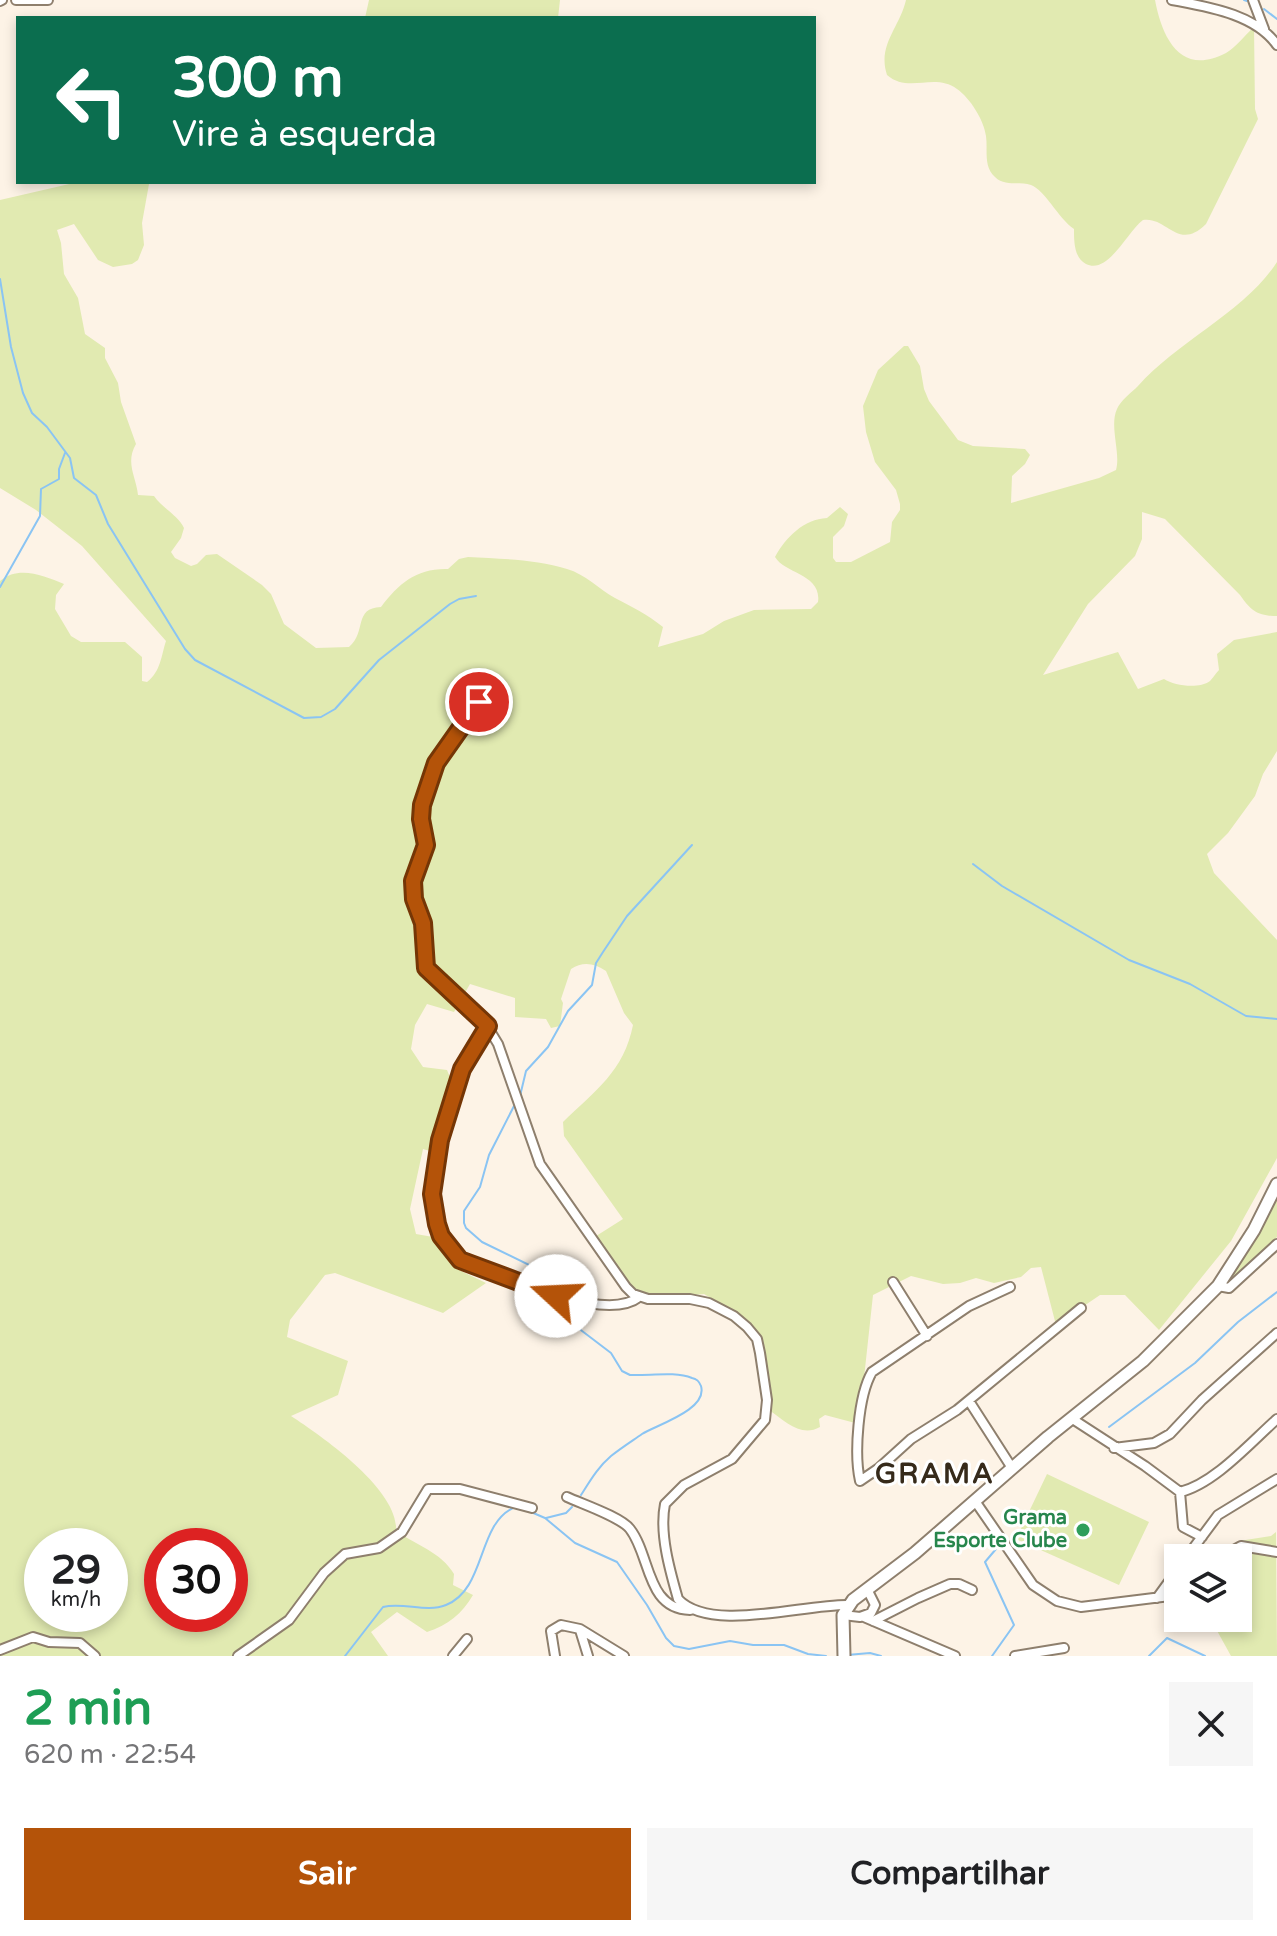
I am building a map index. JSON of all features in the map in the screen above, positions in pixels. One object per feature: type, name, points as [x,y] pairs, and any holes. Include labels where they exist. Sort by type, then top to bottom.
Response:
[{"type":"main road","points":[[844,1653],[846,1610],[867,1589],[915,1553],[1071,1418],[1143,1361],[1218,1286],[1254,1230],[1277,1184]]},
{"type":"street","points":[[16,0],[48,0]]},
{"type":"street","points":[[1172,0],[1253,22],[1277,45]]},
{"type":"street","points":[[1253,0],[1264,30]]},
{"type":"street","points":[[487,688],[434,768],[421,812],[425,849],[413,881],[414,899],[423,923],[426,968],[488,1026],[498,1044],[529,1136],[547,1178],[620,1279],[639,1297]]},
{"type":"street","points":[[488,1026],[462,1069],[440,1140],[432,1194],[441,1236],[460,1260],[580,1302],[615,1305],[629,1303],[639,1297],[701,1300],[734,1316],[751,1331],[758,1344],[768,1409],[766,1418],[732,1459],[684,1485],[665,1504],[664,1529],[672,1581],[678,1599],[695,1609]]},
{"type":"street","points":[[1218,1286],[1229,1288],[1277,1244]]},
{"type":"street","points":[[893,1282],[927,1336]]},
{"type":"street","points":[[1010,1287],[969,1306],[876,1368],[869,1376],[856,1460],[860,1481],[911,1439],[969,1401],[1081,1308]]},
{"type":"street","points":[[1114,1448],[1154,1443],[1170,1434],[1202,1400],[1277,1333]]},
{"type":"street","points":[[969,1401],[1012,1468]]},
{"type":"street","points":[[1071,1418],[1180,1492],[1183,1527],[1202,1537]]},
{"type":"street","points":[[1180,1492],[1194,1489],[1217,1472],[1277,1419]]},
{"type":"street","points":[[1197,1544],[1218,1515],[1277,1479]]},
{"type":"street","points":[[238,1656],[289,1620],[324,1573],[340,1558],[351,1551],[379,1548],[402,1532],[428,1489],[460,1489],[532,1508]]},
{"type":"street","points":[[567,1497],[624,1523],[635,1538],[666,1604],[674,1608],[751,1615],[825,1605],[864,1617],[955,1656]]},
{"type":"street","points":[[975,1501],[1033,1585],[1057,1601],[1081,1607],[1164,1597]]},
{"type":"street","points":[[1252,1548],[1277,1552]]},
{"type":"street","points":[[873,1621],[950,1584],[972,1590]]},
{"type":"street","points":[[1157,1598],[1164,1588]]},
{"type":"street","points":[[864,1617],[875,1608],[867,1589]]},
{"type":"street","points":[[555,1656],[552,1629],[561,1625],[576,1627],[624,1656]]},
{"type":"street","points":[[576,1627],[588,1656]]},
{"type":"street","points":[[0,1650],[33,1637],[49,1642],[80,1643],[95,1656]]},
{"type":"street","points":[[453,1656],[467,1639]]},
{"type":"street","points":[[1015,1656],[1064,1648]]},
{"type":"green space","points":[[369,0],[560,0],[558,16],[365,16]]},
{"type":"green space","points":[[906,0],[1155,0],[1168,39],[1185,57],[1196,60],[1226,53],[1254,27],[1255,109],[1258,119],[1206,224],[1188,235],[1151,220],[1143,220],[1109,258],[1094,266],[1086,264],[1079,258],[1074,229],[1041,192],[1031,185],[1003,182],[991,173],[982,123],[962,93],[948,84],[904,83],[887,75],[887,45]]},
{"type":"green space","points":[[69,184],[149,184],[142,223],[144,245],[138,260],[132,264],[113,267],[98,260],[74,224],[57,230],[64,274],[78,298],[85,334],[105,348],[105,358],[118,383],[121,402],[136,444],[131,463],[138,495],[154,496],[184,528],[171,552],[175,558],[191,566],[206,555],[217,554],[262,585],[271,594],[284,624],[316,648],[349,647],[358,635],[363,616],[372,608],[381,607],[402,584],[427,571],[448,569],[459,559],[468,557],[530,561],[574,571],[663,627],[658,647],[703,634],[724,621],[754,610],[811,609],[818,602],[814,586],[775,557],[796,530],[827,518],[840,507],[848,514],[844,526],[833,537],[833,558],[836,562],[851,562],[890,542],[892,522],[900,510],[900,504],[896,490],[875,462],[866,432],[863,406],[878,370],[904,346],[908,346],[920,366],[929,401],[958,440],[973,446],[1025,449],[1030,455],[1012,476],[1011,503],[1099,478],[1116,470],[1114,423],[1121,403],[1154,370],[1248,295],[1277,262],[1277,616],[1260,614],[1252,609],[1165,519],[1142,512],[1142,539],[1135,556],[1088,604],[1043,675],[1118,652],[1138,689],[1164,679],[1180,685],[1200,685],[1210,681],[1219,670],[1217,654],[1234,640],[1277,632],[1277,751],[1263,774],[1255,796],[1228,833],[1207,854],[1214,873],[1277,940],[1277,1158],[1231,1241],[1159,1330],[1125,1295],[1100,1295],[1056,1325],[1041,1267],[1031,1268],[1021,1277],[994,1283],[976,1278],[943,1284],[911,1276],[873,1295],[859,1424],[825,1415],[819,1419],[820,1427],[813,1430],[793,1427],[769,1410],[752,1327],[704,1294],[631,1301],[593,1238],[623,1219],[564,1136],[563,1122],[607,1079],[629,1041],[633,1025],[624,1013],[606,971],[588,964],[571,969],[561,999],[560,1026],[551,1028],[546,1019],[515,1017],[515,998],[470,984],[454,1012],[427,1004],[415,1025],[411,1049],[423,1067],[447,1070],[452,1082],[433,1152],[423,1149],[410,1209],[416,1234],[433,1237],[461,1271],[486,1283],[443,1313],[335,1273],[325,1275],[290,1320],[287,1337],[348,1361],[338,1395],[291,1416],[339,1451],[373,1482],[394,1515],[396,1531],[449,1566],[454,1574],[453,1585],[473,1595],[469,1602],[454,1618],[427,1632],[397,1612],[371,1632],[388,1656],[0,1656],[0,581],[7,576],[23,573],[40,575],[64,584],[56,595],[55,609],[71,636],[81,642],[125,642],[142,657],[142,681],[147,682],[155,673],[166,641],[82,546],[36,510],[0,488],[0,200]]},
{"type":"green space","points":[[1277,1186],[1277,1237],[1217,1293]]},
{"type":"green space","name":"Grama Esporte Clube","points":[[1047,1474],[1149,1522],[1119,1585],[1016,1539]]},
{"type":"green space","points":[[1276,1532],[1277,1656],[1231,1656],[1218,1632],[1252,1632],[1252,1544],[1236,1544],[1271,1536]]},
{"type":"waterway","points":[[1264,9],[1277,19]]},
{"type":"waterway","points":[[0,279],[11,347],[23,393],[32,413],[47,427],[70,458],[74,478],[96,495],[108,524],[185,649],[195,660],[304,718],[321,717],[335,709],[379,660],[450,604],[476,596]]},
{"type":"waterway","points":[[0,587],[40,516],[41,489],[59,479],[65,453]]},
{"type":"waterway","points":[[520,1096],[526,1071],[548,1047],[568,1011],[592,985],[596,963],[627,916],[692,845]]},
{"type":"waterway","points":[[973,864],[1002,886],[1129,960],[1190,984],[1246,1016],[1277,1019]]},
{"type":"waterway","points":[[514,1106],[489,1155],[480,1187],[464,1211],[464,1223],[482,1242],[564,1282],[565,1291]]},
{"type":"waterway","points":[[1109,1427],[1195,1363],[1238,1322],[1277,1292]]},
{"type":"waterway","points":[[564,1305],[565,1318],[611,1353],[622,1371],[630,1375],[685,1376],[697,1380],[701,1386],[697,1402],[611,1456],[581,1495]]},
{"type":"waterway","points":[[546,1518],[566,1513],[572,1507]]},
{"type":"waterway","points":[[345,1656],[383,1607],[438,1607],[459,1597],[475,1572],[493,1528],[501,1516],[513,1508]]},
{"type":"waterway","points":[[531,1512],[545,1518],[575,1543],[617,1562],[674,1646],[689,1649],[730,1641],[784,1645],[808,1654],[826,1656]]},
{"type":"waterway","points":[[992,1656],[1014,1625],[985,1562],[996,1549]]},
{"type":"waterway","points":[[1149,1656],[1167,1638],[1205,1656]]},
{"type":"waterway","points":[[847,1655],[870,1653],[881,1656]]},
{"type":"place","name":"Grama Esporte Clube","points":[[1083,1530]]},
{"type":"district","name":"GRAMA","points":[[935,1474]]},
{"type":"route","points":[[479,702],[434,768],[421,812],[425,849],[413,881],[414,899],[425,935],[426,968],[488,1026],[462,1069],[448,1108],[434,1172],[432,1202],[441,1236],[460,1260],[556,1296]]}]
